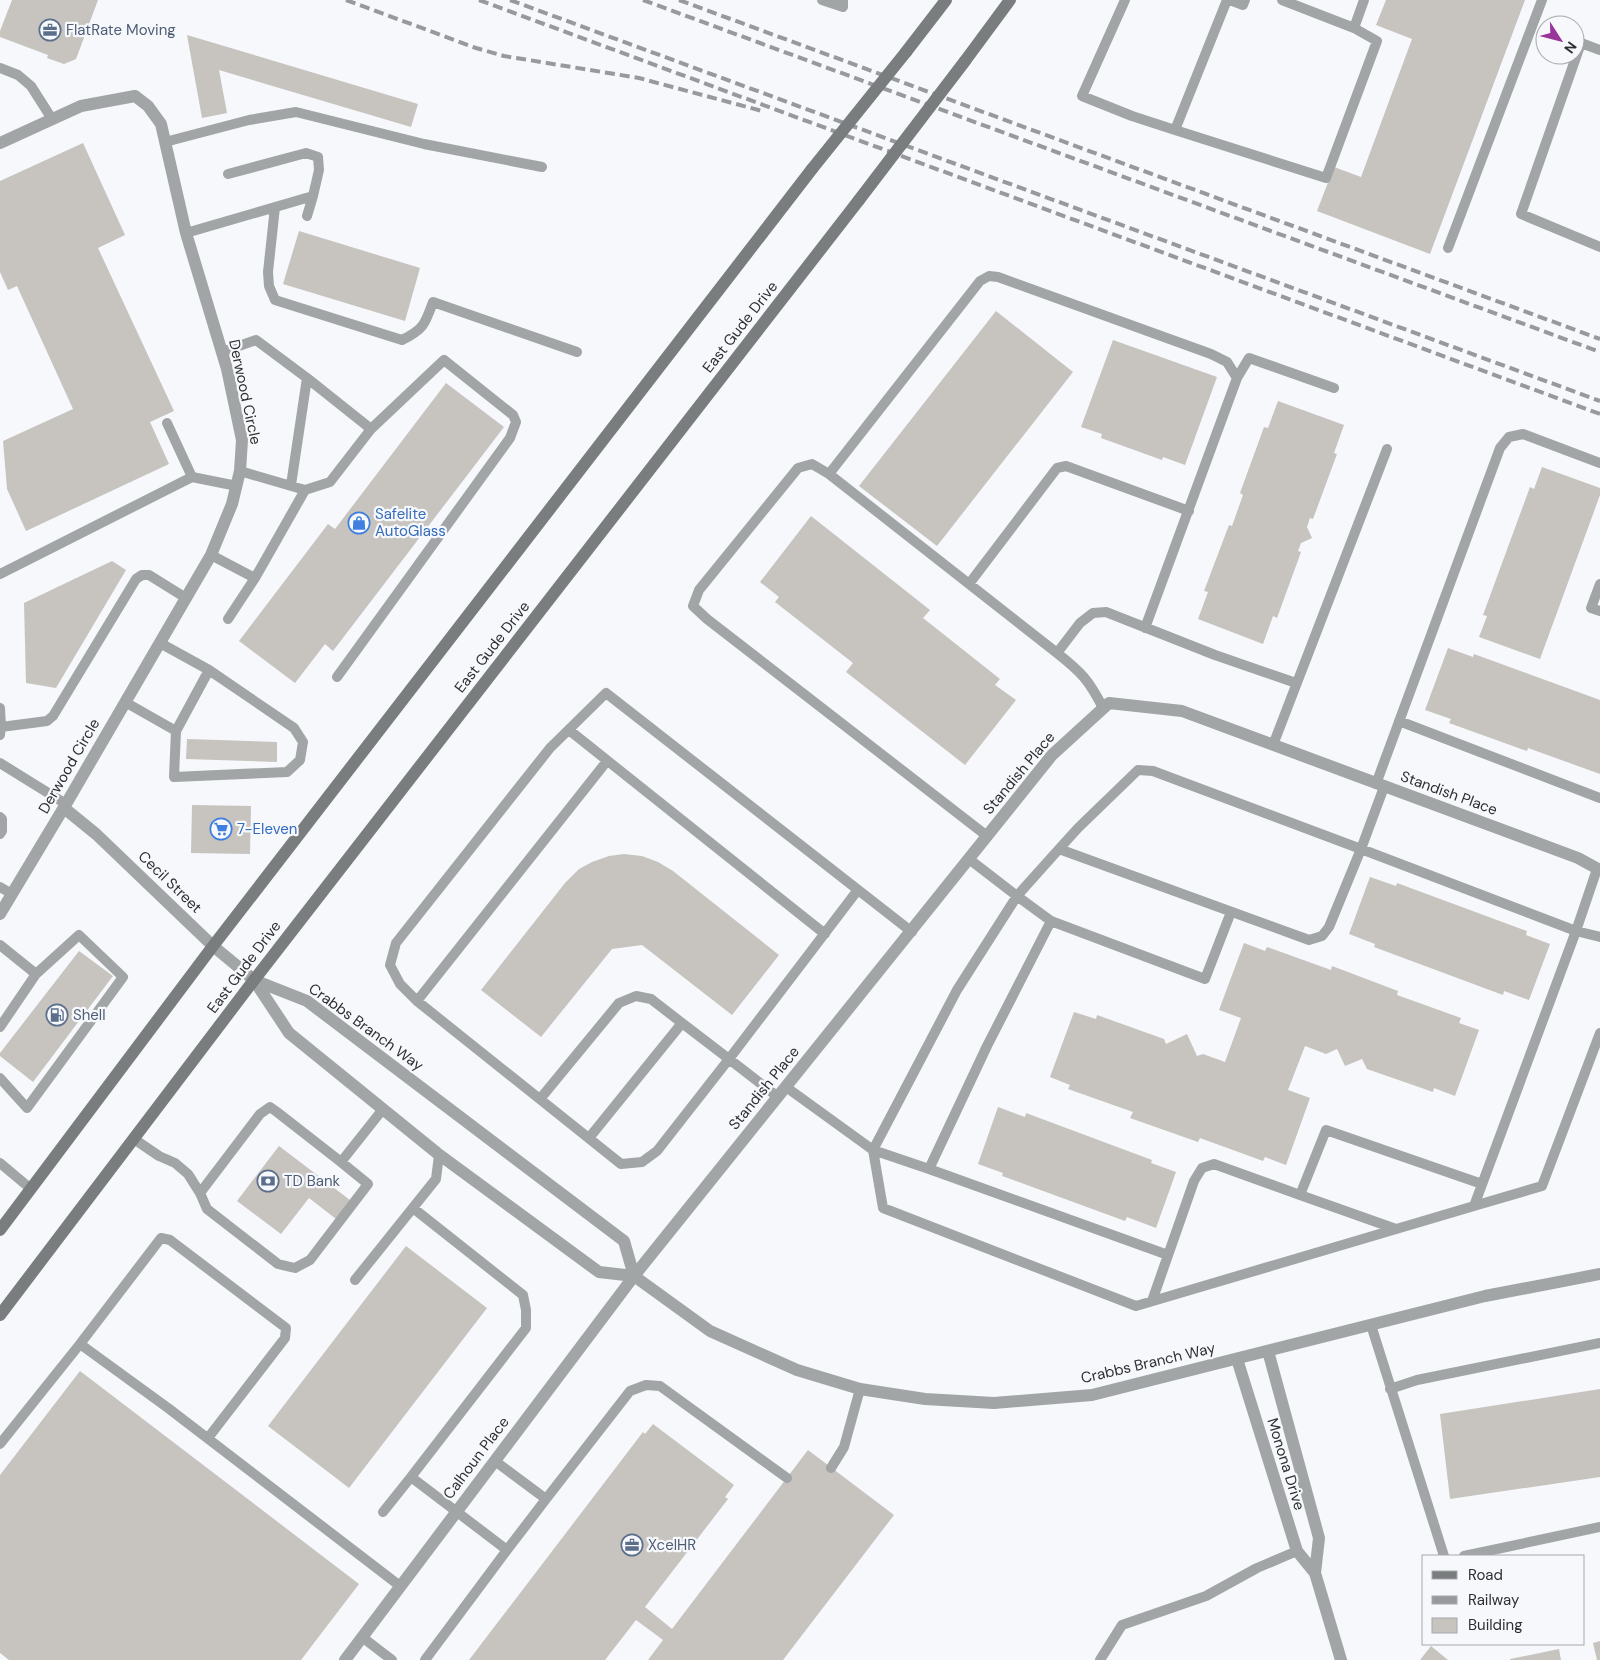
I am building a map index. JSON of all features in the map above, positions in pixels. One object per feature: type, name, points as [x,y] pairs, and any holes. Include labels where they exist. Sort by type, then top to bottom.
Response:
[{"type":"main road","points":[[0,1230],[213,946],[812,169],[946,0]]},
{"type":"main road","name":"East Gude Drive","points":[[0,1315],[254,980],[859,200],[1010,0]]},
{"type":"street","name":"Derwood Circle","points":[[0,143],[81,106],[135,96],[148,106],[161,124],[186,233],[227,370],[242,440],[237,486],[222,532],[211,555],[0,914]]},
{"type":"street","name":"Standish Place","points":[[634,1276],[912,932],[1052,755],[1108,703],[1182,711],[1578,858],[1599,870]]},
{"type":"street","name":"Cecil Street","points":[[65,806],[213,946],[254,980]]},
{"type":"street","name":"Crabbs Branch Way","points":[[254,980],[288,1033],[439,1155],[599,1272],[634,1276],[710,1331],[797,1370],[860,1388],[925,1399],[994,1403],[1092,1395],[1485,1296],[1600,1274]]},
{"type":"street","name":"Crabbs Branch Way","points":[[254,980],[307,1001],[624,1241],[634,1276]]},
{"type":"street","name":"Calhoun Place","points":[[345,1660],[634,1276]]},
{"type":"street","name":"Monona Drive","points":[[1268,1351],[1319,1538],[1315,1573]]},
{"type":"street","name":"Monona Drive","points":[[1237,1359],[1297,1551],[1315,1573],[1341,1660]]},
{"type":"lane","points":[[822,0],[843,7],[844,0]]},
{"type":"lane","points":[[1126,0],[1082,96],[1132,116],[1326,178],[1376,41],[1354,28],[1282,0]]},
{"type":"lane","points":[[1175,130],[1228,0],[1243,5],[1245,0]]},
{"type":"lane","points":[[1354,28],[1364,0]]},
{"type":"lane","points":[[1448,248],[1542,0]]},
{"type":"lane","points":[[1600,50],[1581,43],[1520,214],[1600,247]]},
{"type":"lane","points":[[0,68],[18,75],[31,86],[52,119]]},
{"type":"lane","points":[[165,142],[249,120],[296,112],[424,144],[542,168]]},
{"type":"lane","points":[[228,174],[306,153],[318,157],[319,170],[307,216]]},
{"type":"lane","points":[[186,233],[312,196]]},
{"type":"lane","points":[[275,207],[268,272],[269,286],[275,300],[402,340],[416,333],[425,324],[433,302],[577,352]]},
{"type":"lane","points":[[829,474],[980,281],[989,276],[998,277],[1212,354],[1227,362],[1237,378]]},
{"type":"lane","points":[[222,352],[256,340],[371,428]]},
{"type":"lane","points":[[1146,628],[1237,378],[1249,358],[1334,388]]},
{"type":"lane","points":[[240,472],[305,490],[330,482],[371,428],[444,360],[513,416],[516,422],[510,438],[336,676]]},
{"type":"lane","points":[[291,485],[307,378]]},
{"type":"lane","points":[[167,423],[192,477]]},
{"type":"lane","points":[[1059,849],[1308,940],[1322,936],[1329,927],[1362,849],[1399,721],[1500,448],[1509,437],[1523,434],[1600,463]]},
{"type":"lane","points":[[1273,745],[1387,449]]},
{"type":"lane","points":[[987,836],[707,619],[693,606],[699,590],[798,468],[812,464],[829,474],[1057,653],[1081,672],[1094,690],[1103,708]]},
{"type":"lane","points":[[969,584],[1058,468],[1066,466],[1188,511]]},
{"type":"lane","points":[[0,574],[192,477],[237,486]]},
{"type":"lane","points":[[228,619],[256,578],[305,490]]},
{"type":"lane","points":[[211,555],[256,578]]},
{"type":"lane","points":[[0,708],[0,731],[47,721],[53,716],[136,579],[142,575],[149,575],[186,598]]},
{"type":"lane","points":[[1600,584],[1591,608],[1600,611]]},
{"type":"lane","points":[[1057,653],[1080,623],[1093,613],[1106,612],[1215,655],[1296,683]]},
{"type":"lane","points":[[160,643],[209,670],[294,728],[303,742],[300,760],[287,772],[174,777],[176,731],[209,670]]},
{"type":"lane","points":[[858,891],[657,1150],[642,1162],[621,1164],[417,1001],[400,984],[390,965],[396,943],[550,748],[606,693],[912,932]]},
{"type":"lane","points":[[125,702],[176,731]]},
{"type":"lane","points":[[1399,721],[1600,798]]},
{"type":"lane","points":[[569,730],[824,934]]},
{"type":"lane","points":[[417,1001],[607,761]]},
{"type":"lane","points":[[0,763],[65,806]]},
{"type":"lane","points":[[1600,937],[1576,932],[1153,771],[1138,770],[1078,828],[1017,896],[957,990],[873,1150],[882,1208],[1136,1306],[1542,1186],[1600,1033]]},
{"type":"lane","points":[[0,816],[2,819],[2,831],[0,834]]},
{"type":"lane","points":[[969,859],[1050,920],[1206,979],[1231,912]]},
{"type":"lane","points":[[1474,1206],[1599,870]]},
{"type":"lane","points":[[0,887],[12,894]]},
{"type":"lane","points":[[929,1169],[987,1046],[1050,920]]},
{"type":"lane","points":[[0,1027],[36,974],[79,935],[123,977],[27,1108],[0,1078]]},
{"type":"lane","points":[[0,945],[36,974]]},
{"type":"lane","points":[[540,1099],[618,1003],[636,996],[651,999],[729,1059],[873,1150],[1168,1255]]},
{"type":"lane","points":[[590,1138],[682,1023]]},
{"type":"lane","points":[[134,1139],[188,1174],[208,1209],[278,1264],[295,1268],[310,1260],[368,1184],[270,1107],[260,1114],[200,1193]]},
{"type":"lane","points":[[341,1162],[383,1109]]},
{"type":"lane","points":[[1300,1196],[1326,1130],[1482,1184]]},
{"type":"lane","points":[[355,1280],[436,1179],[439,1155]]},
{"type":"lane","points":[[0,1163],[31,1189]]},
{"type":"lane","points":[[1152,1301],[1194,1181],[1202,1168],[1214,1164],[1396,1229]]},
{"type":"lane","points":[[383,1512],[526,1328],[526,1310],[523,1295],[413,1208]]},
{"type":"lane","points":[[0,1444],[161,1238],[170,1240],[286,1328],[285,1338],[208,1438]]},
{"type":"lane","points":[[1371,1325],[1444,1555]]},
{"type":"lane","points":[[1390,1389],[1417,1380],[1600,1343]]},
{"type":"lane","points":[[80,1344],[208,1438],[400,1586]]},
{"type":"lane","points":[[425,1660],[630,1391],[646,1385],[660,1386],[787,1478]]},
{"type":"lane","points":[[832,1468],[844,1447],[860,1388]]},
{"type":"lane","points":[[495,1461],[546,1499]]},
{"type":"lane","points":[[411,1478],[507,1550]]},
{"type":"lane","points":[[1469,1555],[1600,1527]]},
{"type":"lane","points":[[1100,1660],[1122,1625],[1206,1596],[1256,1568],[1297,1551]]},
{"type":"lane","points":[[362,1638],[392,1660]]},
{"type":"building","points":[[12,0],[98,0],[76,59],[64,64],[47,58],[48,55],[0,37],[0,31]]},
{"type":"building","points":[[1386,0],[1525,0],[1430,254],[1317,211],[1334,167],[1361,177],[1412,39],[1376,25]]},
{"type":"building","points":[[187,35],[418,104],[411,127],[219,70],[227,113],[202,118]]},
{"type":"building","points":[[83,143],[125,235],[98,248],[174,411],[150,422],[169,464],[26,531],[7,489],[3,441],[73,409],[17,286],[8,290],[0,272],[0,181]]},
{"type":"building","points":[[299,231],[420,268],[405,321],[283,284]]},
{"type":"building","points":[[996,311],[1073,372],[937,546],[859,486]]},
{"type":"building","points":[[1113,340],[1217,377],[1185,465],[1163,457],[1162,460],[1101,438],[1102,434],[1081,427]]},
{"type":"building","points":[[446,383],[504,427],[333,651],[325,644],[295,683],[239,641],[328,524],[335,529]]},
{"type":"building","points":[[1278,401],[1344,425],[1334,453],[1337,454],[1313,519],[1310,518],[1307,527],[1312,538],[1301,543],[1298,551],[1301,552],[1277,618],[1273,616],[1263,644],[1198,619],[1208,592],[1204,591],[1229,525],[1232,526],[1243,495],[1240,493],[1264,427],[1268,428]]},
{"type":"building","points":[[1542,467],[1600,488],[1600,495],[1540,659],[1479,637],[1487,616],[1483,615],[1530,487],[1534,489]]},
{"type":"building","points":[[811,516],[930,610],[923,618],[1000,679],[995,685],[1016,700],[965,765],[846,672],[853,663],[775,602],[779,597],[760,582]]},
{"type":"building","points":[[112,561],[126,570],[56,688],[26,683],[24,603]]},
{"type":"building","points":[[1448,648],[1473,657],[1474,654],[1600,700],[1600,774],[1528,748],[1527,751],[1449,723],[1451,719],[1425,710]]},
{"type":"building","points":[[187,739],[277,742],[277,762],[186,759]]},
{"type":"building","name":"7-Eleven","points":[[192,805],[251,806],[250,854],[191,853]]},
{"type":"building","points":[[624,854],[642,856],[658,862],[673,871],[779,955],[732,1015],[642,945],[612,949],[541,1037],[481,990],[565,883],[579,869],[609,856]]},
{"type":"building","points":[[1370,877],[1396,886],[1397,883],[1527,931],[1526,935],[1550,944],[1529,1000],[1504,991],[1503,995],[1374,947],[1375,944],[1349,934]]},
{"type":"building","points":[[1244,943],[1265,951],[1267,947],[1331,970],[1332,966],[1398,991],[1397,995],[1461,1018],[1459,1023],[1479,1030],[1455,1096],[1434,1088],[1433,1092],[1367,1069],[1362,1059],[1345,1066],[1337,1049],[1326,1054],[1305,1046],[1288,1090],[1310,1098],[1286,1165],[1265,1157],[1263,1161],[1200,1138],[1198,1142],[1130,1118],[1133,1112],[1068,1089],[1070,1085],[1050,1077],[1074,1012],[1096,1019],[1097,1015],[1164,1039],[1166,1044],[1187,1034],[1197,1056],[1203,1054],[1225,1062],[1241,1018],[1219,1010]]},
{"type":"building","name":"Shell","points":[[79,951],[113,976],[33,1082],[0,1056],[0,1053]]},
{"type":"building","points":[[998,1107],[1025,1117],[1026,1113],[1152,1160],[1151,1163],[1176,1172],[1156,1228],[1127,1217],[1125,1221],[1002,1176],[1003,1173],[978,1164]]},
{"type":"building","points":[[279,1146],[350,1200],[336,1219],[309,1198],[281,1234],[237,1201]]},
{"type":"building","points":[[406,1246],[487,1308],[349,1488],[268,1426]]},
{"type":"building","points":[[80,1371],[359,1584],[301,1660],[9,1660],[0,1653],[0,1475]]},
{"type":"building","points":[[1600,1389],[1600,1477],[1450,1499],[1440,1414]]},
{"type":"building","points":[[653,1424],[734,1485],[725,1497],[728,1499],[645,1607],[672,1629],[808,1450],[894,1515],[783,1660],[648,1660],[663,1640],[636,1620],[605,1660],[469,1660],[643,1432],[645,1434]]},
{"type":"building","points":[[1600,1641],[1600,1660],[1597,1660],[1593,1643]]},
{"type":"building","points":[[1431,1646],[1448,1660],[1420,1660]]},
{"type":"building","points":[[1559,1649],[1561,1660],[1510,1660],[1510,1659]]},
{"type":"railway","points":[[346,0],[476,48],[504,56],[639,78],[762,111]]},
{"type":"railway","points":[[479,0],[1600,414]]},
{"type":"railway","points":[[510,0],[1600,401]]},
{"type":"railway","points":[[643,0],[1600,352]]},
{"type":"railway","points":[[679,0],[1600,339]]},
{"type":"place","name":"FlatRate Moving","points":[[50,30]]},
{"type":"place","name":"Safelite AutoGlass","points":[[359,523]]},
{"type":"place","name":"7-Eleven","points":[[221,829]]},
{"type":"place","name":"Shell","points":[[57,1015]]},
{"type":"place","name":"TD Bank","points":[[268,1181]]},
{"type":"place","name":"XcelHR","points":[[632,1545]]}]
